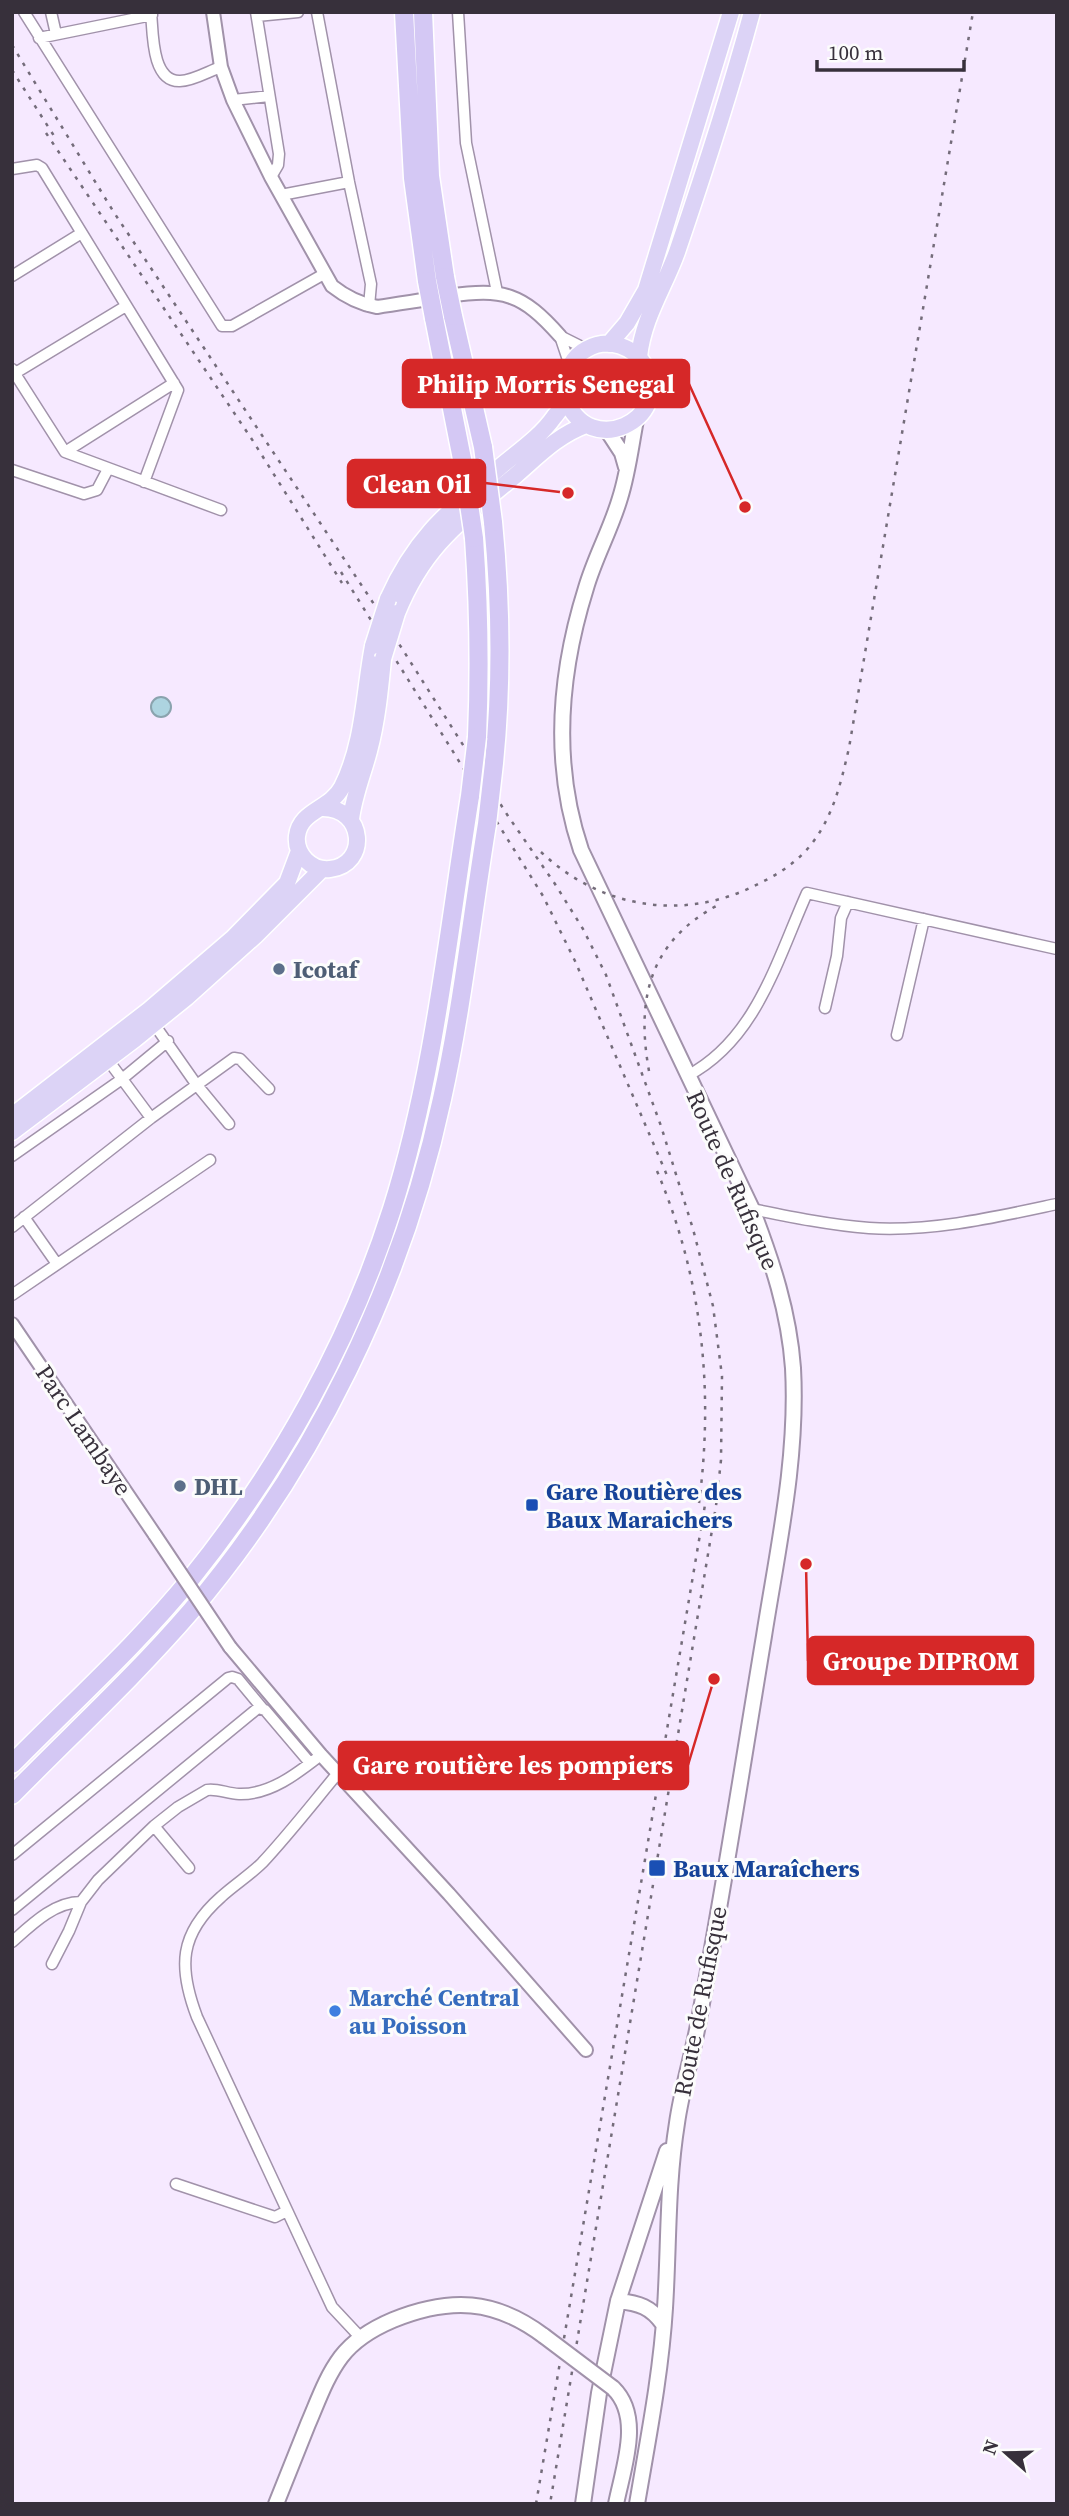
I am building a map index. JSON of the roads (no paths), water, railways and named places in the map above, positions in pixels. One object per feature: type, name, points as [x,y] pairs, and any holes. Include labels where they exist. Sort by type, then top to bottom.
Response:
[{"type":"highway","points":[[12,1764],[131,1646],[192,1577],[261,1482],[336,1348],[374,1260],[392,1209],[412,1136],[432,1037],[470,796],[477,737],[480,668],[474,538],[463,464],[427,281],[411,150],[404,12]]},
{"type":"highway","points":[[12,1795],[191,1610],[275,1498],[314,1434],[343,1378],[398,1253],[442,1100],[494,763],[499,698],[499,600],[493,522],[483,447],[445,277],[428,152],[422,12]]},
{"type":"highway","points":[[609,344],[627,323],[646,290],[731,12]]},
{"type":"highway","points":[[639,357],[646,319],[677,253],[752,12]]},
{"type":"highway","points":[[609,344],[625,347],[639,357],[647,369],[650,396],[645,409],[636,420],[622,428],[607,430],[586,425],[572,411],[566,399],[566,376],[570,366],[586,349],[609,344]]},
{"type":"highway","points":[[566,399],[544,429],[429,531],[407,564],[393,606],[370,749],[356,790],[351,819],[358,837],[352,856],[339,867],[322,869],[306,861],[299,851],[298,829],[304,819],[323,808],[340,790],[351,764],[364,711],[373,646],[393,606],[449,531],[558,439],[586,425]]},
{"type":"highway","points":[[323,808],[339,810],[351,819]]},
{"type":"highway","points":[[12,1116],[159,1002],[233,938],[280,892],[292,873],[299,851]]},
{"type":"highway","points":[[12,1132],[154,1024],[255,936],[322,869]]},
{"type":"main road","name":"Route de Rufisque","points":[[636,420],[620,500],[586,586],[568,658],[562,729],[566,799],[581,850],[752,1209],[771,1258],[787,1322],[793,1365],[795,1411],[789,1486],[700,2016],[677,2123],[668,2198],[659,2377],[637,2504]]},
{"type":"main road","points":[[607,430],[622,453],[627,472]]},
{"type":"main road","name":"Route de Rufisque","points":[[583,2504],[599,2393],[618,2301],[677,2123]]},
{"type":"main road","points":[[618,2301],[642,2305],[654,2311],[663,2324]]},
{"type":"main road","points":[[276,2504],[329,2377],[342,2356],[360,2338],[378,2326],[445,2304],[477,2306],[506,2313],[526,2323],[621,2395],[629,2417],[629,2431],[616,2504]]},
{"type":"street","points":[[24,12],[222,326],[232,326],[324,274]]},
{"type":"street","points":[[51,12],[56,34]]},
{"type":"street","points":[[102,12],[105,24]]},
{"type":"street","points":[[213,12],[221,66],[233,100],[324,274],[340,292],[377,307],[476,292],[497,292],[517,299],[535,310],[560,336],[586,349]]},
{"type":"street","points":[[271,177],[278,164],[279,154],[256,14],[298,12]]},
{"type":"street","points":[[317,12],[371,284],[369,306]]},
{"type":"street","points":[[458,12],[466,143],[497,292]]},
{"type":"street","points":[[39,38],[151,14],[158,64],[168,78],[182,82],[221,66]]},
{"type":"street","points":[[233,100],[269,96]]},
{"type":"street","points":[[12,169],[37,165],[41,167],[178,390],[144,482]]},
{"type":"street","points":[[281,195],[349,182]]},
{"type":"street","points":[[12,276],[80,234]]},
{"type":"street","points":[[126,306],[13,372],[65,452],[221,510]]},
{"type":"street","points":[[560,336],[570,366]]},
{"type":"street","points":[[65,452],[174,383]]},
{"type":"street","points":[[12,470],[84,494],[97,490],[108,468]]},
{"type":"street","points":[[687,1076],[728,1046],[749,1020],[807,893],[1057,949]]},
{"type":"street","points":[[825,1008],[837,956],[841,918],[848,902]]},
{"type":"street","points":[[897,1035],[924,919]]},
{"type":"street","points":[[154,1024],[196,1084],[229,1124]]},
{"type":"street","points":[[12,1156],[122,1079],[168,1041]]},
{"type":"street","points":[[12,1227],[196,1084],[237,1058],[269,1089]]},
{"type":"street","points":[[108,1060],[151,1118]]},
{"type":"street","points":[[12,1295],[210,1160]]},
{"type":"street","points":[[752,1209],[799,1219],[871,1228],[929,1227],[1057,1204]]},
{"type":"street","points":[[24,1217],[57,1264]]},
{"type":"street","name":"Parc Lambaye","points":[[12,1324],[230,1647],[257,1682],[586,2050]]},
{"type":"street","points":[[12,1856],[232,1676],[238,1679],[310,1763]]},
{"type":"street","points":[[12,1910],[255,1710],[262,1708]]},
{"type":"street","points":[[52,1964],[81,1902],[98,1880],[154,1826],[178,1807],[207,1790],[237,1795],[260,1792],[296,1775],[321,1755]]},
{"type":"street","points":[[338,1773],[260,1865],[203,1914],[186,1947],[184,1969],[197,2017],[332,2307],[360,2338]]},
{"type":"street","points":[[154,1826],[189,1868]]},
{"type":"street","points":[[12,1942],[57,1907],[68,1902],[81,1902]]},
{"type":"street","points":[[176,2184],[275,2217],[287,2211]]},
{"type":"railway","points":[[541,852],[590,886],[617,897],[645,904],[673,906],[702,903],[730,896],[758,884],[795,861],[820,831],[832,809],[849,748],[973,12]]},
{"type":"railway","points":[[12,45],[113,211],[370,598],[583,929],[606,975],[661,1126],[693,1229],[713,1306],[722,1376],[721,1460],[716,1506],[550,2504]]},
{"type":"railway","points":[[12,70],[56,139]]},
{"type":"railway","points":[[46,133],[253,441],[342,583]]},
{"type":"railway","points":[[341,572],[543,896],[575,961],[669,1180]]},
{"type":"railway","points":[[649,1071],[645,1020],[653,975],[662,955],[676,936],[718,905]]},
{"type":"railway","points":[[657,1171],[685,1252],[701,1334],[705,1418],[699,1503]]},
{"type":"railway","points":[[536,2504],[707,1493]]},
{"type":"place","name":"Clean Oil","points":[[568,493]]},
{"type":"place","name":"Philip Morris Senegal","points":[[745,507]]},
{"type":"place","name":"Icotaf","points":[[279,969]]},
{"type":"place","name":"DHL","points":[[180,1486]]},
{"type":"place","name":"Gare Routière des Baux Maraichers","points":[[532,1505]]},
{"type":"place","name":"Groupe DIPROM","points":[[806,1564]]},
{"type":"place","name":"Gare routière les pompiers","points":[[714,1679]]},
{"type":"place","name":"Baux Maraîchers","points":[[657,1868]]},
{"type":"place","name":"Marché Central au Poisson","points":[[335,2011]]}]
